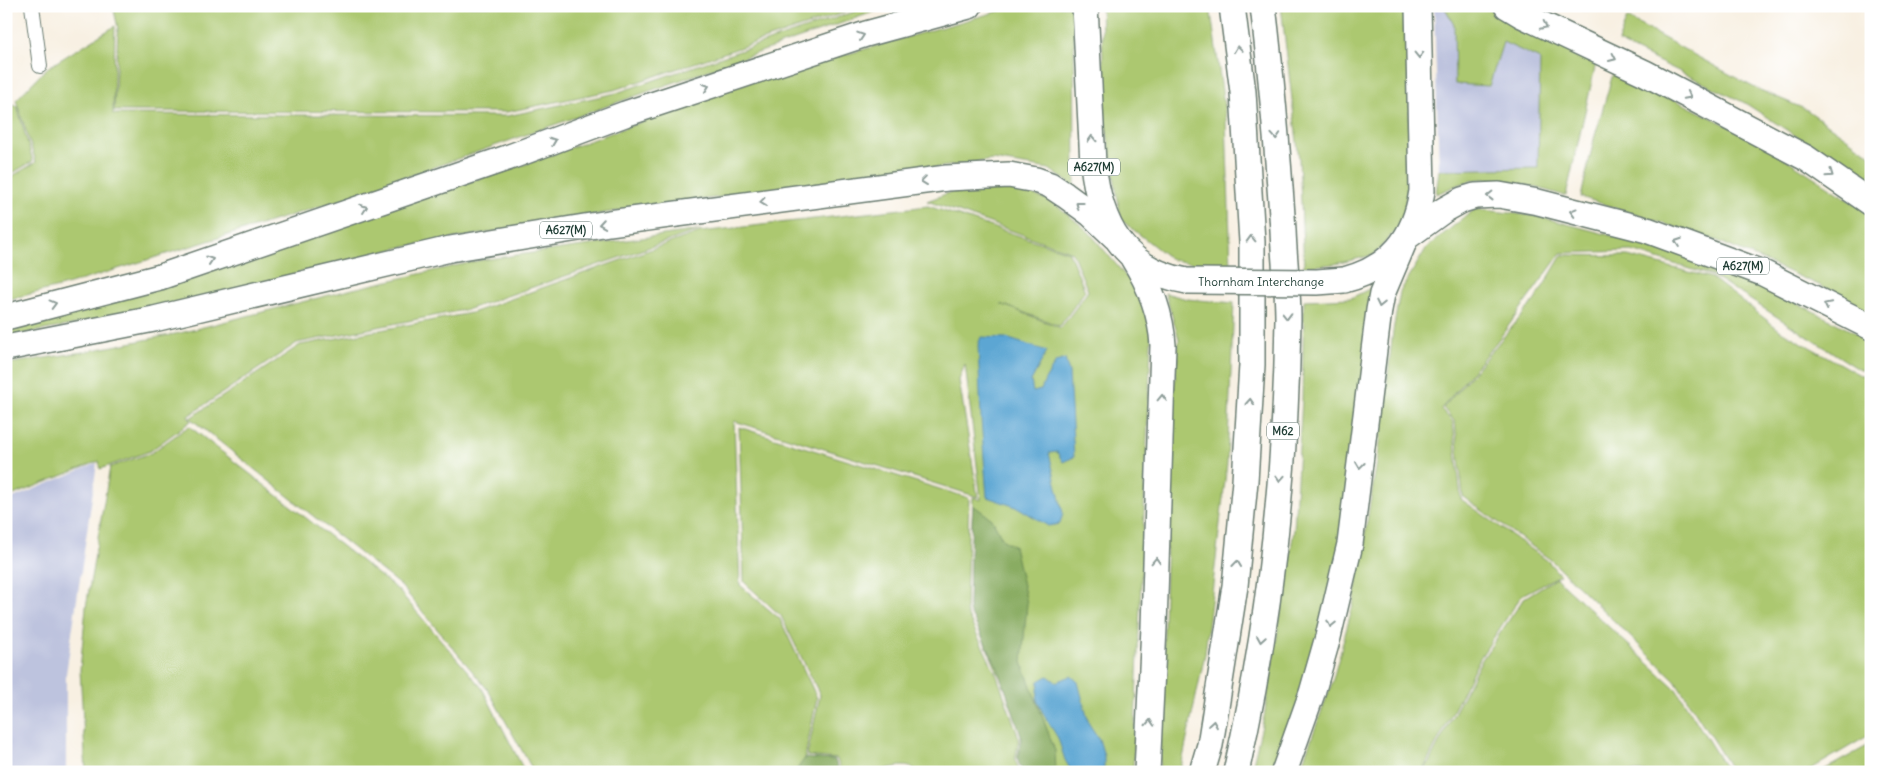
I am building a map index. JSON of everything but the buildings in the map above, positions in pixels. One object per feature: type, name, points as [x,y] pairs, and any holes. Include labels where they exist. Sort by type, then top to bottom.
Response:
[{"type":"highway","points":[[6,317],[169,274],[508,158],[661,102],[866,34],[969,6]]},
{"type":"highway","name":"Thornham Interchange","points":[[1085,6],[1095,182],[1104,215],[1115,238],[1132,258],[1156,272],[1187,281],[1307,282],[1344,280],[1363,274],[1384,263],[1406,239],[1417,215],[1422,192],[1418,6]]},
{"type":"highway","name":"M62","points":[[1202,772],[1210,745],[1235,586],[1246,481],[1252,365],[1250,214],[1243,92],[1232,6]]},
{"type":"highway","name":"M62","points":[[1236,772],[1249,717],[1268,597],[1278,505],[1288,317],[1273,87],[1263,6]]},
{"type":"highway","points":[[1507,6],[1581,44],[1645,73],[1806,158],[1871,202]]},
{"type":"highway","name":"A627(M)","points":[[6,348],[173,315],[450,249],[628,220],[947,178],[1009,175],[1036,180],[1065,195],[1091,214],[1115,238]]},
{"type":"highway","name":"A627(M)","points":[[1406,239],[1444,210],[1462,200],[1475,196],[1498,195],[1538,202],[1647,230],[1763,273],[1871,326]]},
{"type":"highway","points":[[1284,772],[1312,693],[1328,637],[1350,544],[1379,310],[1382,294],[1406,239]]},
{"type":"highway","points":[[1132,258],[1143,274],[1157,306],[1161,318],[1163,345],[1154,627],[1147,772]]},
{"type":"street","points":[[32,6],[40,66]]},
{"type":"shaded area","points":[[1434,6],[1444,6],[1454,25],[1455,84],[1489,86],[1502,41],[1540,59],[1538,169],[1439,170]]},
{"type":"shaded area","points":[[97,463],[66,674],[66,772],[6,772],[6,498],[13,498]]},
{"type":"green space","points":[[113,6],[864,6],[614,90],[507,112],[114,111],[118,28]]},
{"type":"green space","points":[[871,6],[877,6],[879,10],[347,198],[63,286],[6,300],[6,181],[36,162],[16,100],[47,68],[115,26],[113,114],[507,116],[616,93]]},
{"type":"green space","points":[[1008,6],[1074,6],[1075,187],[1049,169],[993,160],[611,212],[398,248],[144,312],[6,337],[6,325],[529,163],[752,81],[999,11]]},
{"type":"green space","points":[[1101,6],[1210,6],[1226,119],[1231,269],[1172,260],[1121,220],[1105,120]]},
{"type":"green space","points":[[1281,6],[1406,6],[1410,79],[1408,184],[1403,222],[1374,255],[1335,264],[1304,267],[1299,159]]},
{"type":"green space","points":[[1444,6],[1484,6],[1536,35],[1596,63],[1566,196],[1495,179],[1479,179],[1466,182],[1436,194],[1439,170],[1538,168],[1540,59],[1503,42],[1489,86],[1455,84],[1454,25]]},
{"type":"green space","points":[[1627,18],[1753,87],[1807,110],[1871,155],[1871,185],[1745,103],[1618,42]]},
{"type":"green space","points":[[1614,70],[1755,139],[1871,214],[1871,313],[1828,289],[1718,241],[1581,197],[1594,139]]},
{"type":"green space","points":[[6,104],[17,106],[33,161],[6,177]]},
{"type":"green space","points":[[1019,190],[1052,201],[1089,232],[1135,287],[1152,321],[1133,772],[1025,772],[1017,758],[1022,733],[1013,707],[969,607],[973,497],[981,500],[965,364],[959,380],[978,497],[734,421],[740,585],[780,619],[817,698],[802,772],[534,772],[488,690],[401,586],[190,418],[300,345],[471,313],[700,232],[928,206],[1069,252],[1085,291],[1060,326],[1001,304],[1061,328],[1088,291],[1072,252],[927,201],[951,192]]},
{"type":"green space","points":[[1475,209],[1537,216],[1685,255],[1780,294],[1871,341],[1871,370],[1860,370],[1713,276],[1632,251],[1561,253],[1499,339],[1441,409],[1453,422],[1461,499],[1548,561],[1560,575],[1522,595],[1480,658],[1422,772],[1299,772],[1332,683],[1353,605],[1379,450],[1393,331],[1400,292],[1427,247]]},
{"type":"green space","points":[[700,230],[469,309],[297,343],[188,416],[191,421],[150,451],[100,469],[99,461],[11,496],[6,496],[6,364],[83,352],[180,333],[353,289],[481,260]]},
{"type":"green space","points":[[1562,255],[1628,256],[1712,278],[1781,331],[1860,375],[1871,375],[1871,734],[1806,772],[1733,772],[1675,680],[1551,560],[1463,497],[1455,422],[1443,408],[1535,300]]},
{"type":"green space","points":[[1377,285],[1346,526],[1310,673],[1275,772],[1251,772],[1264,717],[1294,530],[1302,399],[1304,300],[1351,298]]},
{"type":"green space","points":[[1165,293],[1187,299],[1234,303],[1227,463],[1205,654],[1180,772],[1159,772],[1171,419],[1179,339]]},
{"type":"green space","points":[[189,426],[398,590],[482,688],[525,772],[86,772],[80,670],[86,607],[110,467],[151,453]]},
{"type":"green space","points":[[739,427],[969,498],[966,612],[997,676],[1019,738],[1015,760],[1020,772],[919,772],[914,768],[902,766],[873,772],[841,772],[837,759],[807,756],[820,695],[781,616],[744,582]]},
{"type":"green space","points":[[973,505],[992,519],[1003,540],[1014,546],[1027,603],[1022,662],[1055,751],[1056,772],[1023,772],[1018,762],[1022,739],[998,668],[969,611]]},
{"type":"green space","points":[[1556,578],[1676,689],[1728,772],[1424,772],[1481,661],[1524,598]]},
{"type":"green space","points":[[1871,744],[1871,772],[1820,772]]},
{"type":"green space","points":[[805,758],[835,760],[839,772],[795,772]]},
{"type":"water","points":[[981,337],[1006,338],[1047,351],[1031,381],[1033,392],[1041,390],[1056,362],[1065,359],[1069,373],[1074,457],[1063,462],[1057,452],[1049,453],[1063,513],[1060,524],[1048,526],[1019,508],[987,497],[978,345]]},
{"type":"water","points":[[1048,676],[1056,682],[1071,676],[1078,682],[1089,724],[1099,739],[1104,756],[1104,772],[1072,772],[1065,760],[1058,738],[1037,700],[1039,681]]}]
